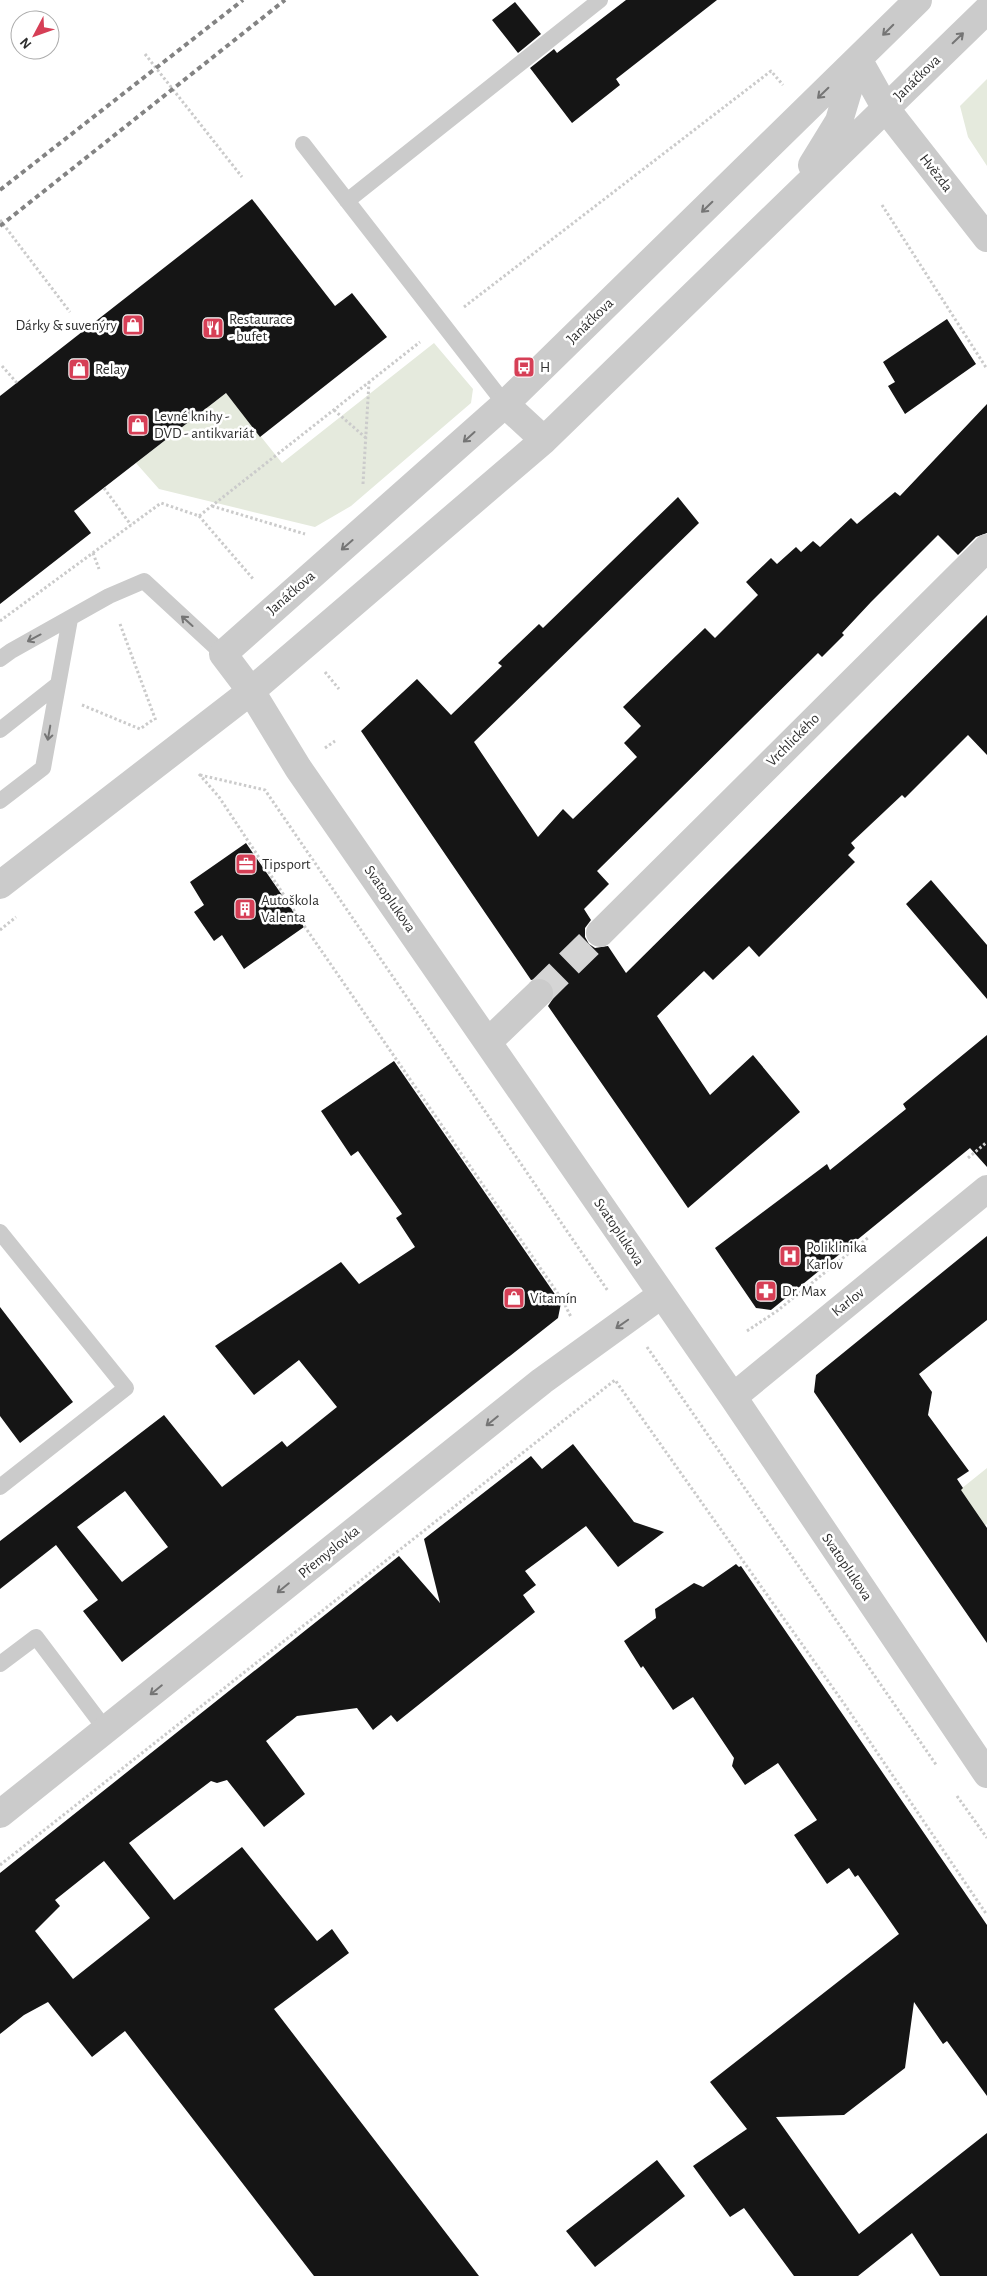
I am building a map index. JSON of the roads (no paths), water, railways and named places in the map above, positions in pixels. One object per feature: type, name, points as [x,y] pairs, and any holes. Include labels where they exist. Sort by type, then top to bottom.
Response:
[{"type":"street","points":[[858,59],[918,0]]},
{"type":"street","name":"Janáčkova","points":[[0,885],[251,691],[544,440],[987,10]]},
{"type":"street","name":"Hvězda","points":[[858,59],[886,109],[987,238]]},
{"type":"street","name":"Janáčkova","points":[[782,209],[826,145],[839,121],[858,59]]},
{"type":"street","name":"Janáčkova","points":[[223,654],[505,404],[858,59]]},
{"type":"street","points":[[505,404],[544,440]]},
{"type":"street","name":"Vrchlického","points":[[600,933],[987,548]]},
{"type":"street","points":[[223,654],[251,691]]},
{"type":"street","name":"Svatoplukova","points":[[251,691],[298,768],[489,1041],[733,1396],[987,1774]]},
{"type":"street","points":[[489,1041],[540,993]]},
{"type":"street","name":"Karlov","points":[[733,1396],[987,1189]]},
{"type":"street","name":"Přemyslovka","points":[[0,1814],[542,1381],[662,1295]]},
{"type":"lane","points":[[347,201],[600,0]]},
{"type":"lane","points":[[303,144],[505,404]]},
{"type":"lane","points":[[0,659],[109,596],[144,581],[223,654]]},
{"type":"lane","points":[[0,801],[43,768],[70,619]]},
{"type":"lane","points":[[0,730],[57,685]]},
{"type":"lane","points":[[0,1232],[126,1388],[0,1487]]},
{"type":"lane","points":[[0,1664],[36,1637],[106,1730]]},
{"type":"tunnel","points":[[539,993],[600,933]]},
{"type":"railway","points":[[0,190],[243,0]]},
{"type":"railway","points":[[0,226],[285,0]]},
{"type":"place","name":"Dárky & suvenýry","points":[[133,325]]},
{"type":"place","name":"Restaurace - bufet","points":[[213,328]]},
{"type":"place","name":"H","points":[[524,367]]},
{"type":"place","name":"Relay","points":[[79,369]]},
{"type":"place","name":"Levné knihy - DVD - antikvariát","points":[[138,425]]},
{"type":"place","name":"Tipsport","points":[[246,864]]},
{"type":"place","name":"Autoškola Valenta","points":[[245,909]]},
{"type":"place","name":"Poliklinika Karlov","points":[[790,1256]]},
{"type":"place","name":"Dr. Max","points":[[766,1291]]},
{"type":"place","name":"Vitamín","points":[[514,1298]]}]
